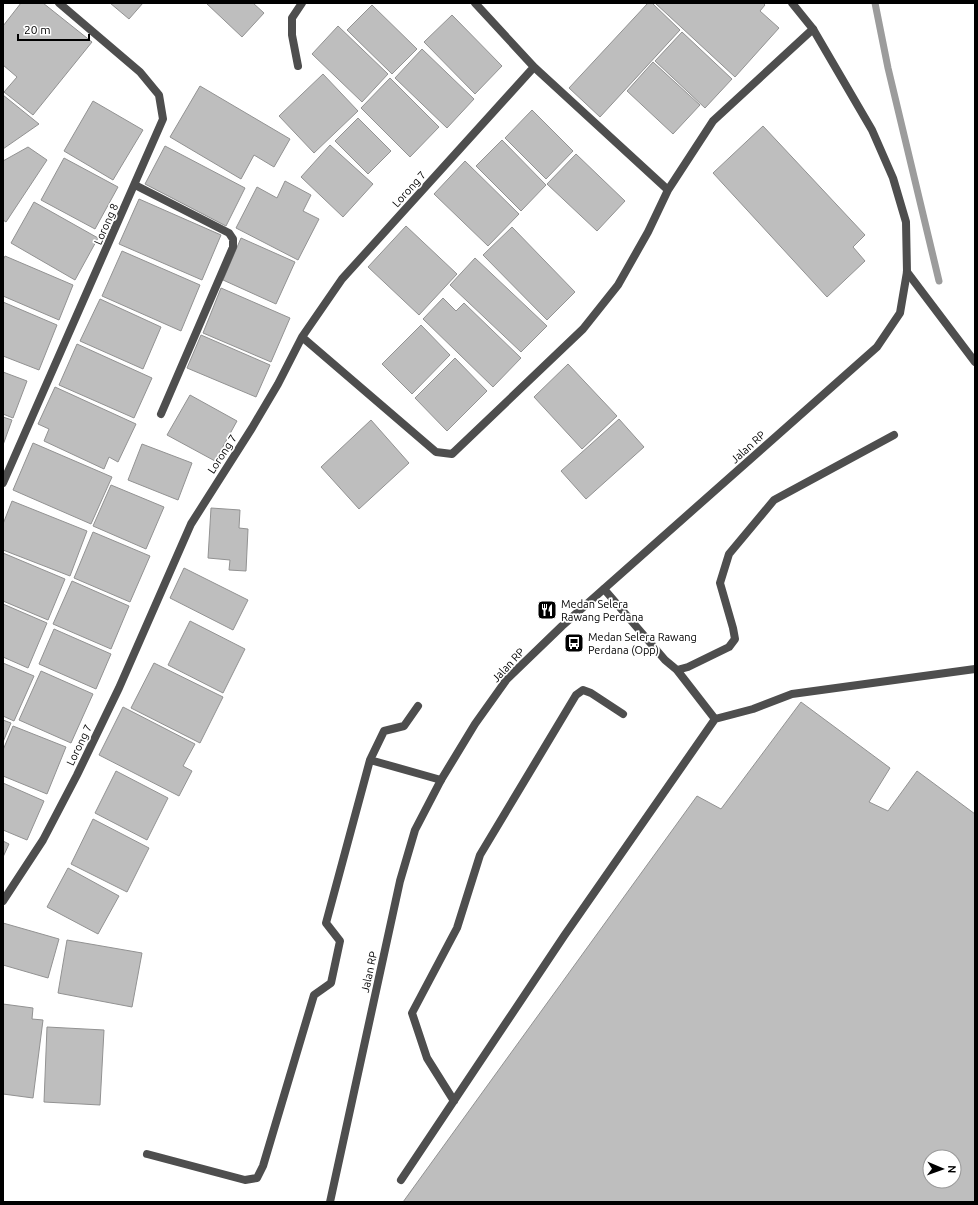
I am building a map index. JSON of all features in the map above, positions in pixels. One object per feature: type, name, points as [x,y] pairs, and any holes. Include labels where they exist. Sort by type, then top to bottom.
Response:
[{"type":"street","name":"Lorong 8","points":[[3,483],[163,119],[159,95],[140,72],[59,3]]},
{"type":"street","points":[[298,66],[292,35],[292,18],[302,3]]},
{"type":"street","points":[[475,3],[534,67],[668,190]]},
{"type":"street","name":"Jalan RP","points":[[330,1202],[400,881],[415,830],[441,780],[475,724],[507,679],[562,626],[877,347],[900,313],[907,272],[906,222],[893,178],[872,130],[813,30],[792,3]]},
{"type":"street","points":[[302,337],[436,452],[452,454],[583,329],[618,285],[648,232],[668,190],[713,121],[813,30]]},
{"type":"street","name":"Lorong 7","points":[[3,901],[43,840],[80,769],[119,688],[191,524],[252,428],[278,384],[302,337],[342,279],[534,67]]},
{"type":"street","points":[[135,185],[229,233],[233,239],[233,247],[161,414]]},
{"type":"street","points":[[907,272],[975,362]]},
{"type":"street","points":[[677,670],[688,667],[729,647],[735,639],[720,583],[729,554],[774,500],[894,435]]},
{"type":"street","points":[[604,589],[665,660],[677,670],[715,719]]},
{"type":"street","points":[[401,1180],[564,936],[715,719],[752,709],[792,694],[975,669]]},
{"type":"street","points":[[454,1101],[427,1058],[412,1013],[457,928],[480,855],[576,695],[582,690],[591,693],[623,714]]},
{"type":"street","points":[[147,1154],[245,1180],[257,1178],[263,1166],[314,995],[331,983],[340,941],[326,923],[370,760],[384,731],[404,726],[418,706]]},
{"type":"street","points":[[370,760],[441,780]]},
{"type":"building","points":[[21,3],[43,3],[92,42],[33,115],[4,92],[17,77],[3,65],[3,26]]},
{"type":"building","points":[[110,3],[143,3],[129,19]]},
{"type":"building","points":[[206,3],[253,3],[264,13],[242,37]]},
{"type":"building","points":[[648,3],[652,3],[680,30],[600,117],[569,88]]},
{"type":"building","points":[[655,3],[763,3],[765,5],[760,11],[779,28],[735,77]]},
{"type":"building","points":[[372,5],[417,49],[392,74],[347,30]]},
{"type":"building","points":[[452,15],[502,66],[475,94],[424,42]]},
{"type":"building","points":[[338,26],[388,74],[362,102],[312,54]]},
{"type":"building","points":[[682,32],[732,79],[705,108],[655,61]]},
{"type":"building","points":[[422,49],[474,99],[447,128],[395,78]]},
{"type":"building","points":[[653,62],[700,105],[673,134],[627,91]]},
{"type":"building","points":[[323,74],[358,111],[314,153],[279,116]]},
{"type":"building","points":[[390,78],[439,127],[410,157],[361,108]]},
{"type":"building","points":[[200,86],[290,139],[274,167],[254,155],[241,179],[170,137]]},
{"type":"building","points":[[3,95],[39,124],[3,149]]},
{"type":"building","points":[[93,101],[143,130],[113,180],[64,151]]},
{"type":"building","points":[[532,110],[573,151],[546,179],[505,138]]},
{"type":"building","points":[[358,118],[391,151],[368,174],[335,141]]},
{"type":"building","points":[[763,126],[865,235],[853,247],[865,261],[827,297],[713,173]]},
{"type":"building","points":[[502,140],[546,185],[521,211],[476,166]]},
{"type":"building","points":[[330,145],[373,184],[343,217],[301,177]]},
{"type":"building","points":[[165,146],[245,188],[226,226],[145,184]]},
{"type":"building","points":[[28,147],[47,160],[6,222],[3,220],[3,161]]},
{"type":"building","points":[[576,154],[625,201],[597,231],[547,184]]},
{"type":"building","points":[[64,158],[118,187],[95,229],[41,200]]},
{"type":"building","points":[[465,161],[519,214],[488,246],[434,194]]},
{"type":"building","points":[[285,181],[311,195],[303,211],[319,219],[298,260],[236,228],[257,187],[277,198]]},
{"type":"building","points":[[139,199],[221,235],[202,280],[119,244]]},
{"type":"building","points":[[34,202],[98,238],[75,280],[11,243]]},
{"type":"building","points":[[406,226],[457,274],[419,315],[368,267]]},
{"type":"building","points":[[512,227],[575,292],[547,320],[483,255]]},
{"type":"building","points":[[241,238],[295,262],[276,304],[223,280]]},
{"type":"building","points":[[122,251],[200,285],[181,331],[102,296]]},
{"type":"building","points":[[5,256],[73,285],[59,320],[3,296],[3,260]]},
{"type":"building","points":[[475,258],[547,326],[521,352],[450,285]]},
{"type":"building","points":[[221,288],[290,318],[271,362],[203,333]]},
{"type":"building","points":[[443,298],[456,311],[464,303],[521,358],[493,387],[423,319]]},
{"type":"building","points":[[100,299],[161,327],[143,369],[80,341]]},
{"type":"building","points":[[3,302],[57,325],[39,370],[3,356]]},
{"type":"building","points":[[421,325],[450,355],[412,394],[382,364]]},
{"type":"building","points":[[201,335],[270,365],[256,397],[187,368]]},
{"type":"building","points":[[77,344],[152,378],[134,418],[59,385]]},
{"type":"building","points":[[455,358],[487,391],[447,431],[415,398]]},
{"type":"building","points":[[568,364],[617,416],[582,449],[534,397]]},
{"type":"building","points":[[3,372],[27,381],[13,418],[3,414]]},
{"type":"building","points":[[55,387],[136,424],[118,462],[109,457],[104,469],[44,441],[49,429],[38,424]]},
{"type":"building","points":[[190,395],[237,421],[215,461],[167,435]]},
{"type":"building","points":[[3,417],[12,420],[3,445]]},
{"type":"building","points":[[619,419],[644,447],[586,499],[561,471]]},
{"type":"building","points":[[371,420],[409,463],[359,509],[321,467]]},
{"type":"building","points":[[33,443],[112,477],[91,524],[13,490]]},
{"type":"building","points":[[142,444],[192,463],[178,500],[128,480]]},
{"type":"building","points":[[111,485],[164,507],[146,549],[93,526]]},
{"type":"building","points":[[12,501],[87,531],[70,576],[3,550],[3,524]]},
{"type":"building","points":[[211,508],[240,510],[239,528],[248,529],[246,571],[229,570],[230,560],[208,558]]},
{"type":"building","points":[[93,532],[150,556],[130,602],[74,578]]},
{"type":"building","points":[[3,553],[65,579],[48,620],[3,601]]},
{"type":"building","points":[[184,568],[248,600],[233,630],[170,598]]},
{"type":"building","points":[[72,581],[129,606],[111,649],[53,624]]},
{"type":"building","points":[[3,604],[47,623],[28,668],[3,657]]},
{"type":"building","points":[[190,621],[245,649],[223,693],[168,665]]},
{"type":"building","points":[[54,629],[111,654],[96,689],[39,664]]},
{"type":"building","points":[[3,663],[34,676],[14,721],[3,716]]},
{"type":"building","points":[[154,663],[223,697],[200,743],[131,708]]},
{"type":"building","points":[[41,671],[93,694],[71,743],[19,720]]},
{"type":"building","points":[[801,702],[890,768],[869,802],[888,811],[917,771],[975,814],[975,1202],[403,1202],[697,796],[721,809]]},
{"type":"building","points":[[123,707],[195,744],[183,766],[192,771],[179,796],[99,755]]},
{"type":"building","points":[[3,720],[11,723],[3,742]]},
{"type":"building","points":[[13,726],[66,747],[47,794],[3,776],[3,750]]},
{"type":"building","points":[[116,771],[168,798],[147,840],[95,813]]},
{"type":"building","points":[[3,783],[44,801],[27,840],[3,830]]},
{"type":"building","points":[[93,819],[149,848],[127,892],[71,864]]},
{"type":"building","points":[[3,841],[9,844],[3,857]]},
{"type":"building","points":[[68,868],[119,896],[98,934],[47,907]]},
{"type":"building","points":[[3,923],[59,939],[48,978],[3,965]]},
{"type":"building","points":[[67,940],[142,953],[132,1007],[58,993]]},
{"type":"building","points":[[3,1004],[33,1008],[32,1019],[43,1020],[33,1098],[3,1094]]},
{"type":"building","points":[[47,1027],[104,1030],[100,1105],[44,1102]]},
{"type":"waterway","points":[[875,3],[888,68],[939,281]]},
{"type":"place","name":"Medan Selera Rawang Perdana","points":[[547,610]]},
{"type":"place","name":"Medan Selera Rawang Perdana (Opp)","points":[[574,643]]}]
